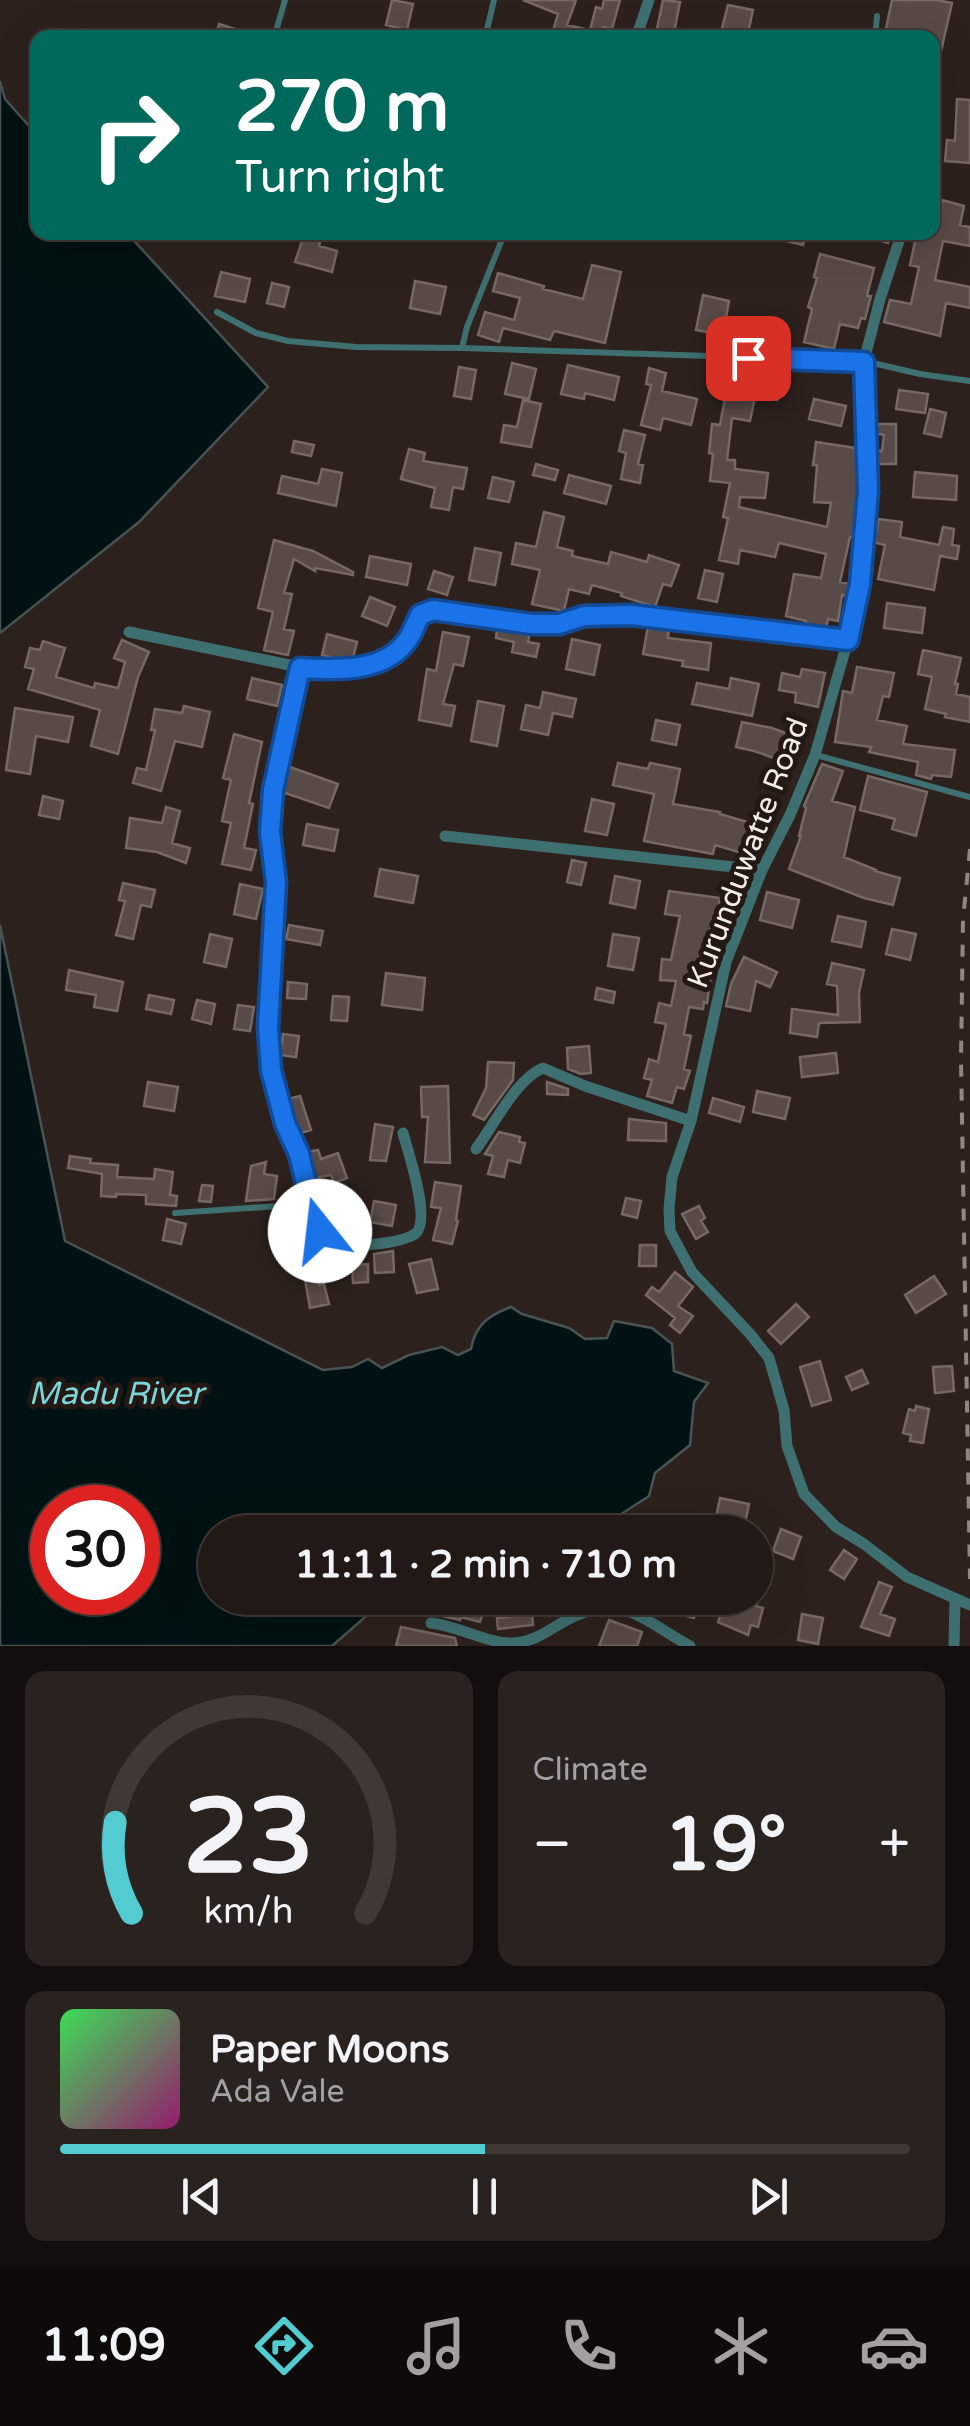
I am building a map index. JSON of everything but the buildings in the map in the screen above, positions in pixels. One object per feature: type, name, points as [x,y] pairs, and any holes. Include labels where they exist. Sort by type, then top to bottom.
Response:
[{"type":"street","points":[[639,30],[648,0]]},
{"type":"street","name":"Kurunduwatte Road","points":[[899,240],[864,362],[868,491],[860,584],[848,640],[815,755],[762,870],[726,962],[691,1121],[672,1177],[670,1231],[692,1272],[769,1358],[784,1410],[786,1446],[804,1494],[836,1527],[908,1578],[970,1605]]},
{"type":"street","points":[[129,632],[300,668],[326,669],[362,666],[390,658],[406,642],[420,615],[433,610],[531,624],[559,624],[584,616],[631,615],[848,640]]},
{"type":"street","points":[[300,668],[273,790],[270,832],[276,882],[268,1027],[271,1070],[285,1123],[299,1154],[326,1245],[398,1240],[415,1233],[422,1220],[420,1199],[403,1134]]},
{"type":"street","points":[[445,836],[762,870]]},
{"type":"street","points":[[476,1150],[516,1090],[532,1072],[543,1068],[691,1121]]},
{"type":"street","points":[[954,1600],[954,1646]]},
{"type":"street","points":[[430,1622],[451,1625],[496,1642],[516,1642],[543,1634],[580,1614],[612,1607],[628,1610],[690,1646]]},
{"type":"lane","points":[[276,30],[285,0]]},
{"type":"lane","points":[[487,30],[494,0]]},
{"type":"lane","points":[[876,30],[877,16]]},
{"type":"lane","points":[[462,348],[501,240]]},
{"type":"lane","points":[[217,312],[256,332],[288,340],[356,347],[864,362],[970,381]]},
{"type":"lane","points":[[815,755],[970,797]]},
{"type":"lane","points":[[175,1213],[311,1204]]},
{"type":"water","points":[[0,81],[5,99],[30,127],[30,240],[133,240],[268,387],[139,522],[0,633]]},
{"type":"water","name":"Madu River","points":[[0,925],[65,1241],[323,1370],[352,1367],[368,1359],[382,1368],[409,1355],[442,1347],[458,1355],[471,1349],[484,1322],[511,1307],[569,1328],[585,1339],[607,1338],[614,1321],[652,1328],[672,1344],[674,1371],[708,1383],[694,1402],[690,1445],[655,1473],[649,1496],[620,1515],[198,1515],[198,1615],[367,1615],[332,1646],[0,1646]]},
{"type":"railway","points":[[970,849],[963,920],[961,1060],[970,1579]]},
{"type":"route","points":[[320,1231],[271,1070],[268,1027],[276,882],[270,832],[273,790],[300,668],[362,666],[390,658],[406,642],[420,615],[433,610],[531,624],[559,624],[584,616],[631,615],[848,640],[860,584],[868,491],[864,362],[748,358]]}]
